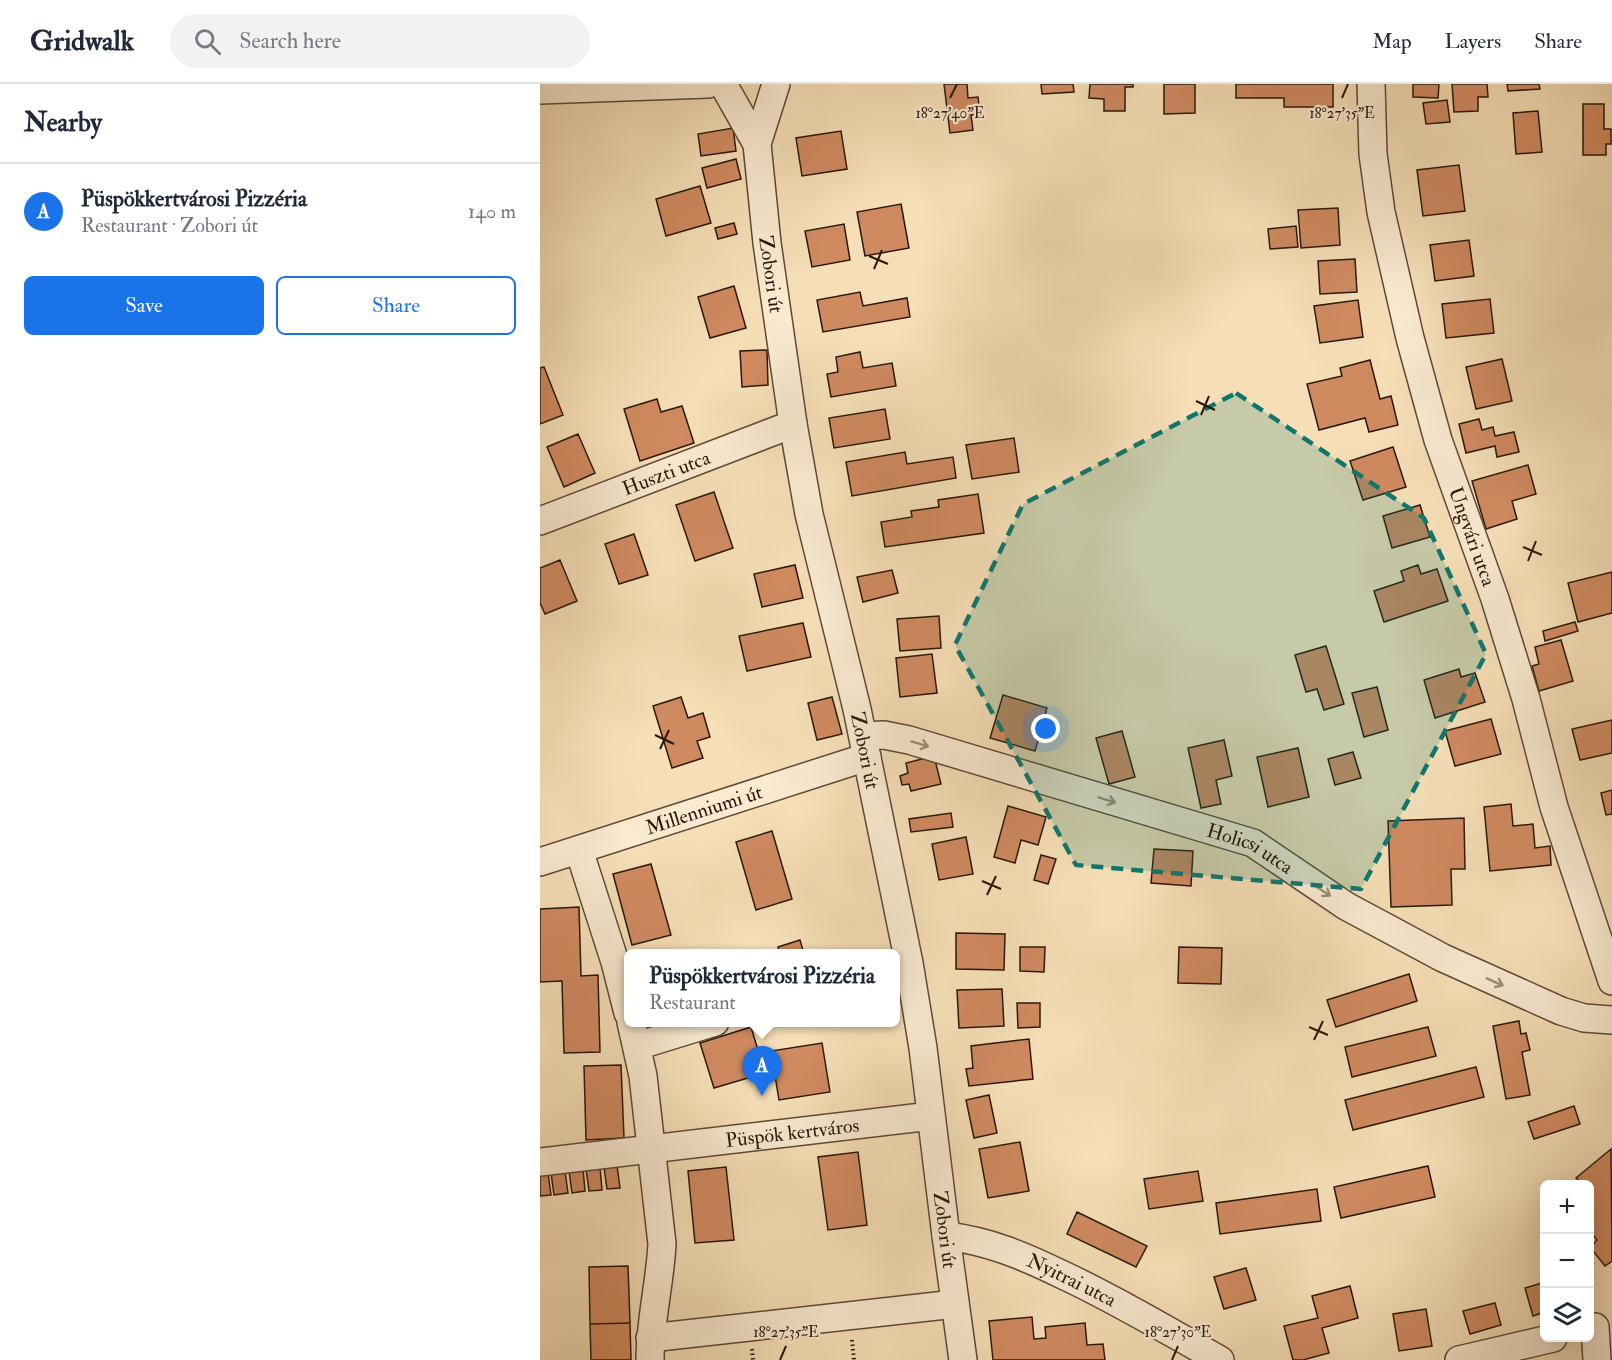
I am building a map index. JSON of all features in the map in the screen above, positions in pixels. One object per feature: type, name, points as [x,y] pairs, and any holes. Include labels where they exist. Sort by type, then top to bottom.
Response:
[{"type":"street","points":[[540,90],[708,84]]},
{"type":"street","name":"Zobori út","points":[[723,84],[757,144]]},
{"type":"street","name":"Zobori út","points":[[776,84],[757,144],[767,243],[793,424],[809,514],[865,747],[899,949]]},
{"type":"street","name":"Ungvári utca","points":[[1371,84],[1373,154],[1381,212],[1410,338],[1438,440],[1495,599],[1526,699],[1554,807],[1612,981]]},
{"type":"street","name":"Huszti utca","points":[[540,521],[793,424]]},
{"type":"street","name":"Holicsi utca","points":[[865,747],[884,735],[909,740],[1253,843],[1346,906],[1443,958],[1561,1011],[1584,1017],[1612,1020]]},
{"type":"street","name":"Millenniumi út","points":[[540,862],[865,747]]},
{"type":"street","points":[[579,850],[624,997]]},
{"type":"street","name":"Zobori út","points":[[902,965],[923,1048],[963,1360]]},
{"type":"street","points":[[686,1027],[634,1034],[652,1149],[662,1244],[650,1349],[955,1304]]},
{"type":"street","name":"Püspök kertváros","points":[[540,1162],[931,1116]]},
{"type":"street","name":"Nyitrai utca","points":[[946,1236],[972,1239],[1020,1255],[1096,1290],[1220,1360]]},
{"type":"street","points":[[1597,1360],[1599,1326]]},
{"type":"street","points":[[1459,1360],[1540,1341]]},
{"type":"path","points":[[852,1339],[854,1360]]},
{"type":"highlighted area","points":[[1236,393],[1424,518],[1486,654],[1361,889],[1076,865],[955,645],[1023,504]]},
{"type":"building","points":[[944,84],[967,84],[968,98],[978,97],[980,115],[971,115],[973,130],[950,133]]},
{"type":"building","points":[[1041,84],[1073,84],[1074,92],[1042,94]]},
{"type":"building","points":[[1090,84],[1133,84],[1133,87],[1125,87],[1125,111],[1104,111],[1104,99],[1089,98]]},
{"type":"building","points":[[1164,84],[1195,84],[1195,113],[1164,114]]},
{"type":"building","points":[[1236,84],[1333,84],[1333,107],[1284,107],[1284,98],[1236,98]]},
{"type":"building","points":[[1413,84],[1439,84],[1438,98],[1413,97]]},
{"type":"building","points":[[1452,84],[1487,84],[1488,97],[1478,97],[1478,111],[1454,112]]},
{"type":"building","points":[[1507,84],[1539,84],[1540,89],[1508,91]]},
{"type":"building","points":[[1447,100],[1450,122],[1426,124],[1423,103]]},
{"type":"building","points":[[1583,104],[1604,104],[1604,129],[1611,129],[1611,144],[1606,144],[1606,155],[1583,155]]},
{"type":"building","points":[[1538,111],[1542,152],[1516,154],[1513,113]]},
{"type":"building","points":[[733,128],[736,151],[701,156],[698,134]]},
{"type":"building","points":[[841,131],[847,169],[802,176],[796,138]]},
{"type":"building","points":[[736,159],[741,179],[707,188],[702,168]]},
{"type":"building","points":[[1459,165],[1465,211],[1423,216],[1417,170]]},
{"type":"building","points":[[700,186],[711,223],[666,236],[656,199]]},
{"type":"building","points":[[901,204],[909,248],[865,256],[857,212]]},
{"type":"building","points":[[1338,208],[1340,245],[1301,248],[1298,210]]},
{"type":"building","points":[[734,223],[737,234],[718,239],[715,228]]},
{"type":"building","points":[[844,224],[850,260],[812,267],[805,231]]},
{"type":"building","points":[[1296,226],[1298,247],[1270,249],[1268,229]]},
{"type":"building","points":[[1469,240],[1474,276],[1435,281],[1430,245]]},
{"type":"building","points":[[1355,259],[1357,292],[1320,294],[1318,261]]},
{"type":"building","points":[[734,286],[746,328],[710,338],[698,297]]},
{"type":"building","points":[[860,292],[863,306],[907,298],[910,317],[823,332],[817,300]]},
{"type":"building","points":[[1490,299],[1494,333],[1446,338],[1442,304]]},
{"type":"building","points":[[1358,300],[1363,337],[1320,343],[1314,306]]},
{"type":"building","points":[[767,350],[768,385],[742,387],[740,351]]},
{"type":"building","points":[[860,352],[863,368],[892,363],[896,386],[831,397],[827,374],[838,372],[836,357]]},
{"type":"building","points":[[1502,359],[1512,401],[1476,409],[1466,367]]},
{"type":"building","points":[[1370,360],[1380,399],[1391,396],[1398,425],[1369,432],[1365,418],[1319,430],[1307,384],[1342,376],[1340,368]]},
{"type":"building","points":[[544,367],[563,415],[540,424],[540,368]]},
{"type":"building","points":[[657,399],[661,412],[682,406],[694,443],[640,461],[624,409]]},
{"type":"building","points":[[885,409],[890,439],[834,448],[829,418]]},
{"type":"building","points":[[1479,419],[1482,430],[1493,427],[1495,436],[1514,432],[1519,452],[1497,457],[1495,446],[1466,453],[1459,424]]},
{"type":"building","points":[[578,434],[595,473],[564,487],[547,447]]},
{"type":"building","points":[[1014,438],[1019,472],[972,479],[966,445]]},
{"type":"building","points":[[1393,447],[1406,487],[1363,500],[1350,461]]},
{"type":"building","points":[[905,452],[907,464],[953,457],[956,478],[852,496],[846,462]]},
{"type":"building","points":[[1528,465],[1536,494],[1512,501],[1517,519],[1486,529],[1472,481]]},
{"type":"building","points":[[714,492],[733,548],[695,561],[676,505]]},
{"type":"building","points":[[978,494],[984,533],[885,547],[881,522],[912,517],[911,511],[939,507],[938,500]]},
{"type":"building","points":[[1420,505],[1430,537],[1392,548],[1383,516]]},
{"type":"building","points":[[634,534],[648,575],[619,584],[605,544]]},
{"type":"building","points":[[560,560],[577,601],[545,614],[540,603],[540,568]]},
{"type":"building","points":[[795,565],[803,598],[762,607],[754,574]]},
{"type":"building","points":[[1418,565],[1421,574],[1437,569],[1448,601],[1384,622],[1374,591],[1404,581],[1401,571]]},
{"type":"building","points":[[892,570],[898,593],[863,602],[857,577]]},
{"type":"building","points":[[1612,572],[1612,613],[1578,622],[1568,583]]},
{"type":"building","points":[[939,616],[941,648],[900,651],[897,619]]},
{"type":"building","points":[[1575,622],[1578,631],[1545,641],[1543,631]]},
{"type":"building","points":[[803,623],[811,657],[747,671],[739,636]]},
{"type":"building","points":[[1561,640],[1573,681],[1539,691],[1532,666],[1539,664],[1535,647]]},
{"type":"building","points":[[1326,646],[1344,704],[1324,710],[1317,689],[1306,692],[1295,655]]},
{"type":"building","points":[[932,654],[937,693],[900,697],[896,658]]},
{"type":"building","points":[[1459,669],[1461,677],[1475,673],[1485,702],[1435,718],[1424,680]]},
{"type":"building","points":[[1377,687],[1388,730],[1364,737],[1352,693]]},
{"type":"building","points":[[1003,695],[1047,708],[1035,751],[990,738]]},
{"type":"building","points":[[681,697],[688,718],[703,713],[710,737],[697,741],[703,758],[672,768],[653,706]]},
{"type":"building","points":[[832,697],[842,734],[817,740],[808,703]]},
{"type":"building","points":[[1491,719],[1501,754],[1455,766],[1445,731]]},
{"type":"building","points":[[1612,720],[1612,753],[1580,760],[1572,729]]},
{"type":"building","points":[[1122,731],[1135,777],[1109,784],[1096,738]]},
{"type":"building","points":[[1224,740],[1232,776],[1216,780],[1221,804],[1201,808],[1188,748]]},
{"type":"building","points":[[1298,748],[1309,797],[1268,807],[1257,757]]},
{"type":"building","points":[[1353,752],[1361,778],[1335,785],[1328,759]]},
{"type":"building","points":[[934,756],[941,784],[911,791],[909,784],[902,785],[900,776],[908,773],[906,763]]},
{"type":"building","points":[[1612,790],[1612,814],[1606,815],[1601,793]]},
{"type":"building","points":[[1511,804],[1513,826],[1533,824],[1535,848],[1550,846],[1551,865],[1490,871],[1484,807]]},
{"type":"building","points":[[1008,806],[1046,817],[1038,845],[1021,840],[1015,863],[994,857]]},
{"type":"building","points":[[951,813],[953,827],[911,832],[909,819]]},
{"type":"building","points":[[1464,818],[1465,869],[1451,869],[1452,905],[1391,907],[1388,821]]},
{"type":"building","points":[[772,831],[792,899],[756,910],[736,842]]},
{"type":"building","points":[[966,837],[973,874],[939,880],[932,844]]},
{"type":"building","points":[[1154,849],[1193,851],[1191,886],[1151,883]]},
{"type":"building","points":[[1041,855],[1056,859],[1048,884],[1034,880]]},
{"type":"building","points":[[651,864],[671,935],[632,945],[613,874]]},
{"type":"building","points":[[579,907],[581,976],[598,975],[600,1052],[564,1053],[562,981],[540,982],[540,909]]},
{"type":"building","points":[[956,933],[1005,934],[1004,970],[956,969]]},
{"type":"building","points":[[800,940],[803,949],[779,949],[778,947]]},
{"type":"building","points":[[1020,947],[1045,947],[1044,972],[1020,971]]},
{"type":"building","points":[[1179,947],[1222,948],[1221,984],[1178,983]]},
{"type":"building","points":[[1409,974],[1417,1001],[1336,1027],[1327,1000]]},
{"type":"building","points":[[1002,989],[1004,1026],[959,1028],[957,990]]},
{"type":"building","points":[[1017,1003],[1040,1003],[1040,1027],[1018,1028]]},
{"type":"building","points":[[1519,1021],[1521,1034],[1526,1033],[1530,1050],[1522,1052],[1530,1095],[1506,1099],[1493,1026]]},
{"type":"building","points":[[751,1027],[765,1073],[714,1088],[700,1043]]},
{"type":"building","points":[[1428,1027],[1436,1056],[1352,1077],[1345,1047]]},
{"type":"building","points":[[1029,1039],[1033,1079],[969,1086],[966,1069],[973,1068],[971,1046]]},
{"type":"building","points":[[822,1043],[830,1092],[779,1100],[771,1051]]},
{"type":"building","points":[[621,1065],[624,1138],[586,1140],[584,1066]]},
{"type":"building","points":[[1476,1067],[1484,1097],[1353,1130],[1345,1100]]},
{"type":"building","points":[[989,1095],[997,1133],[974,1138],[966,1100]]},
{"type":"building","points":[[1574,1106],[1580,1124],[1534,1139],[1528,1122]]},
{"type":"building","points":[[1020,1142],[1029,1191],[988,1198],[979,1149]]},
{"type":"building","points":[[1611,1149],[1612,1261],[1605,1266],[1594,1252],[1594,1243],[1597,1240],[1594,1236],[1594,1180],[1576,1178]]},
{"type":"building","points":[[858,1152],[867,1225],[828,1230],[818,1157]]},
{"type":"building","points":[[617,1165],[620,1188],[607,1189],[604,1167]]},
{"type":"building","points":[[1428,1166],[1435,1197],[1341,1218],[1334,1187]]},
{"type":"building","points":[[600,1167],[602,1190],[589,1191],[586,1169]]},
{"type":"building","points":[[726,1167],[734,1240],[695,1243],[688,1171]]},
{"type":"building","points":[[583,1169],[585,1191],[572,1193],[569,1171]]},
{"type":"building","points":[[565,1171],[568,1193],[554,1195],[551,1173]]},
{"type":"building","points":[[1198,1171],[1203,1201],[1149,1209],[1144,1179]]},
{"type":"building","points":[[548,1173],[551,1195],[540,1196],[540,1174]]},
{"type":"building","points":[[1317,1189],[1321,1221],[1220,1234],[1216,1203]]},
{"type":"building","points":[[1077,1212],[1147,1246],[1136,1267],[1067,1234]]},
{"type":"building","points":[[628,1266],[630,1323],[590,1324],[589,1267]]},
{"type":"building","points":[[1246,1268],[1256,1300],[1224,1309],[1214,1277]]},
{"type":"building","points":[[1540,1284],[1540,1314],[1533,1316],[1525,1288]]},
{"type":"building","points":[[1350,1286],[1358,1318],[1322,1328],[1329,1353],[1303,1360],[1293,1360],[1284,1326],[1318,1318],[1312,1296]]},
{"type":"building","points":[[1495,1303],[1501,1325],[1470,1334],[1463,1311]]},
{"type":"building","points":[[1426,1309],[1432,1346],[1399,1351],[1393,1314]]},
{"type":"building","points":[[1032,1317],[1034,1339],[1046,1338],[1045,1327],[1085,1323],[1087,1345],[1103,1344],[1105,1360],[993,1360],[989,1321]]},
{"type":"building","points":[[630,1323],[631,1360],[591,1360],[590,1324]]},
{"type":"place","name":"Püspökkertvárosi Pizzéria","points":[[762,1096]]}]
